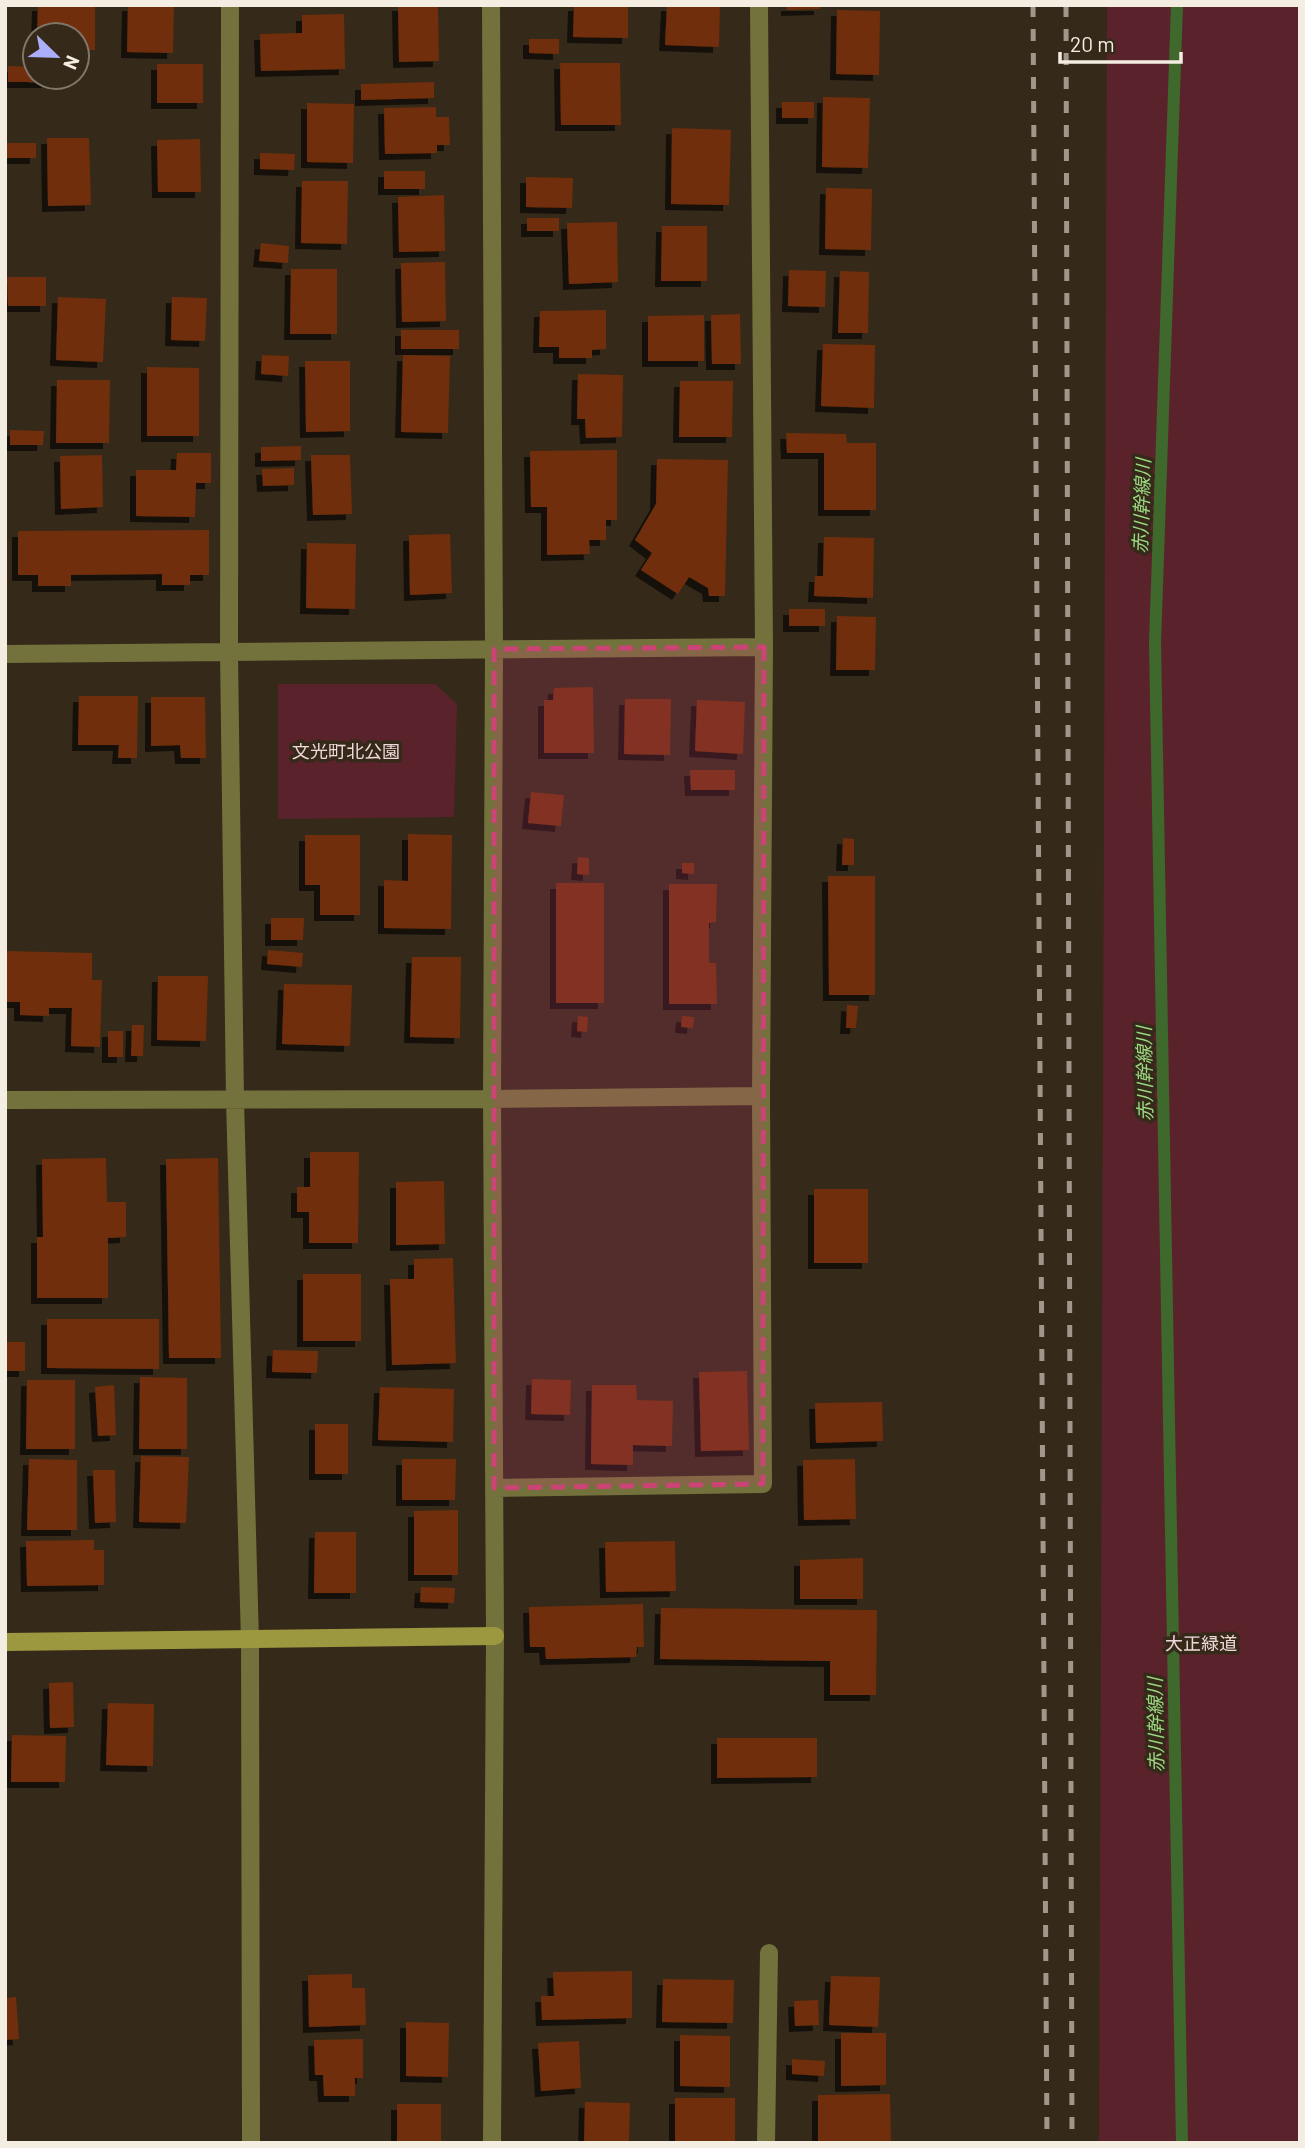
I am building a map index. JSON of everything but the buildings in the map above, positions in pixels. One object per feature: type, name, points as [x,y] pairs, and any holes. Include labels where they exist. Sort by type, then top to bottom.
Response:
[{"type":"street","points":[[230,5],[229,653],[234,1100],[250,1641],[251,2143]]},
{"type":"street","points":[[491,5],[495,649],[492,2143]]},
{"type":"street","points":[[494,1489],[763,1484],[761,1096],[764,646],[759,5]]},
{"type":"street","points":[[5,654],[764,646]]},
{"type":"street","points":[[5,1100],[761,1096]]},
{"type":"street","points":[[5,1642],[495,1636]]},
{"type":"street","points":[[766,2143],[769,1953]]},
{"type":"highlighted area","points":[[764,647],[763,1484],[494,1488],[494,649]]},
{"type":"green space","name":"大正緑道","points":[[1107,5],[1300,5],[1300,2143],[1099,2143]]},
{"type":"green space","name":"文光町北公園","points":[[278,684],[435,684],[457,704],[454,817],[278,819]]},
{"type":"waterway","name":"赤川幹線川","points":[[1177,5],[1155,643],[1182,2143]]},
{"type":"railway","points":[[1033,5],[1047,2143]]},
{"type":"railway","points":[[1066,5],[1072,2143]]}]
